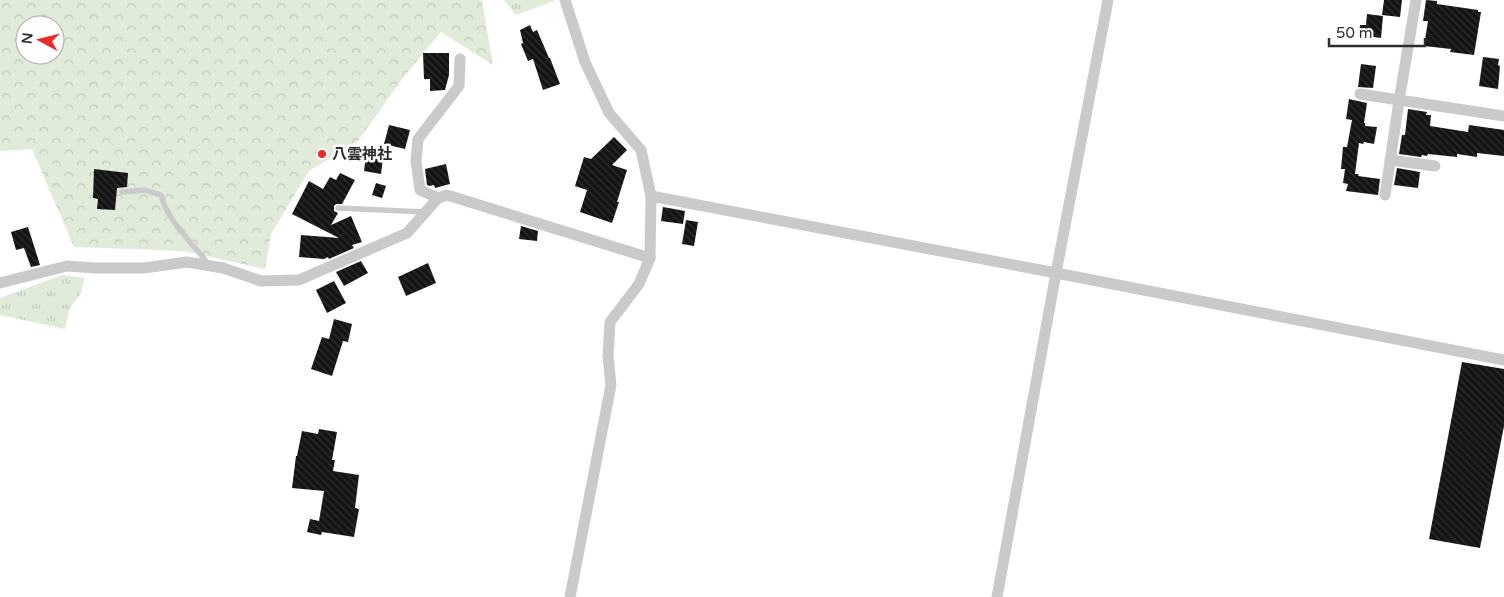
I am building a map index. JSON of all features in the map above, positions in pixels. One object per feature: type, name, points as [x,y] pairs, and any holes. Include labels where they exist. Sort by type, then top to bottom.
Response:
[{"type":"street","points":[[565,0],[585,62],[609,113],[642,150],[651,196],[650,258],[639,284],[610,322],[608,356],[610,385],[570,597]]},
{"type":"street","points":[[998,597],[1056,273],[1108,0]]},
{"type":"street","points":[[1385,195],[1416,0]]},
{"type":"street","points":[[438,198],[420,190],[416,161],[418,140],[459,86],[460,59]]},
{"type":"street","points":[[1360,94],[1504,116]]},
{"type":"street","points":[[1390,160],[1435,166]]},
{"type":"street","points":[[0,283],[67,266],[144,268],[187,262],[223,268],[261,281],[299,280],[407,233],[438,198],[447,195],[650,258]]},
{"type":"street","points":[[651,196],[1504,360]]},
{"type":"lane","points":[[122,192],[145,190],[161,195],[164,205],[175,224],[210,266]]},
{"type":"lane","points":[[338,208],[426,212]]},
{"type":"green space","points":[[0,0],[482,0],[493,65],[441,32],[402,79],[358,141],[309,171],[271,234],[265,269],[184,251],[74,247],[32,149],[0,151]]},
{"type":"green space","points":[[504,0],[554,0],[554,1],[516,15]]},
{"type":"green space","points":[[62,275],[85,278],[80,295],[70,307],[65,329],[0,315],[0,298]]},
{"type":"building","points":[[1384,0],[1402,0],[1400,17],[1382,15]]},
{"type":"building","points":[[1426,0],[1437,1],[1437,4],[1481,12],[1474,55],[1450,52],[1451,49],[1424,46],[1428,21],[1423,21]]},
{"type":"building","points":[[1367,14],[1383,16],[1381,38],[1359,35],[1360,25],[1366,25]]},
{"type":"building","points":[[530,25],[533,32],[537,30],[560,84],[543,90],[533,59],[528,61],[521,44],[523,43],[520,30]]},
{"type":"building","points":[[423,53],[449,53],[449,75],[445,90],[430,91],[430,79],[424,79]]},
{"type":"building","points":[[1483,57],[1499,59],[1498,89],[1479,86]]},
{"type":"building","points":[[1361,64],[1376,66],[1373,88],[1358,87]]},
{"type":"building","points":[[1349,99],[1367,103],[1365,126],[1377,127],[1374,144],[1359,143],[1355,174],[1380,179],[1378,195],[1346,191],[1348,184],[1343,183],[1345,169],[1341,169],[1343,147],[1347,147],[1352,120],[1346,119]]},
{"type":"building","points":[[1408,109],[1427,112],[1426,115],[1431,115],[1430,126],[1468,132],[1469,125],[1504,130],[1504,156],[1477,153],[1477,157],[1457,154],[1457,157],[1428,154],[1421,157],[1399,154],[1402,135],[1405,135]]},
{"type":"building","points":[[389,125],[410,130],[405,149],[384,144]]},
{"type":"building","points":[[614,137],[627,150],[612,165],[627,170],[612,223],[580,212],[587,190],[575,186],[584,157],[591,159]]},
{"type":"building","points":[[367,147],[384,150],[381,174],[364,171]]},
{"type":"building","points":[[446,164],[450,184],[435,188],[434,185],[427,185],[425,169]]},
{"type":"building","points":[[1397,168],[1420,172],[1418,188],[1394,185]]},
{"type":"building","points":[[94,169],[128,173],[127,187],[117,188],[115,210],[97,209],[98,199],[93,198]]},
{"type":"building","points":[[340,173],[355,180],[342,204],[334,206],[334,211],[338,213],[331,225],[351,216],[362,242],[352,245],[354,248],[329,259],[328,257],[324,259],[299,257],[301,235],[339,238],[292,214],[309,181],[323,189],[330,177],[336,180]]},
{"type":"building","points":[[376,183],[386,186],[382,198],[372,195]]},
{"type":"building","points":[[663,207],[685,211],[683,224],[661,221]]},
{"type":"building","points":[[686,220],[698,222],[694,246],[682,244]]},
{"type":"building","points":[[521,226],[538,231],[537,241],[519,239]]},
{"type":"building","points":[[28,227],[40,265],[31,267],[24,248],[16,250],[11,232]]},
{"type":"building","points":[[361,261],[368,273],[344,286],[336,272]]},
{"type":"building","points":[[428,263],[436,283],[406,296],[398,277]]},
{"type":"building","points":[[334,281],[346,303],[327,313],[316,290]]},
{"type":"building","points":[[334,319],[352,324],[348,342],[343,341],[332,376],[311,369],[322,337],[329,339]]},
{"type":"building","points":[[1462,362],[1504,369],[1504,426],[1480,548],[1429,539]]},
{"type":"building","points":[[319,429],[337,432],[332,460],[335,460],[333,471],[359,475],[355,508],[359,509],[354,537],[322,532],[321,535],[307,532],[310,519],[319,521],[324,491],[292,488],[296,456],[302,431],[318,434]]},
{"type":"place","name":"八雲神社","points":[[322,154]]}]
